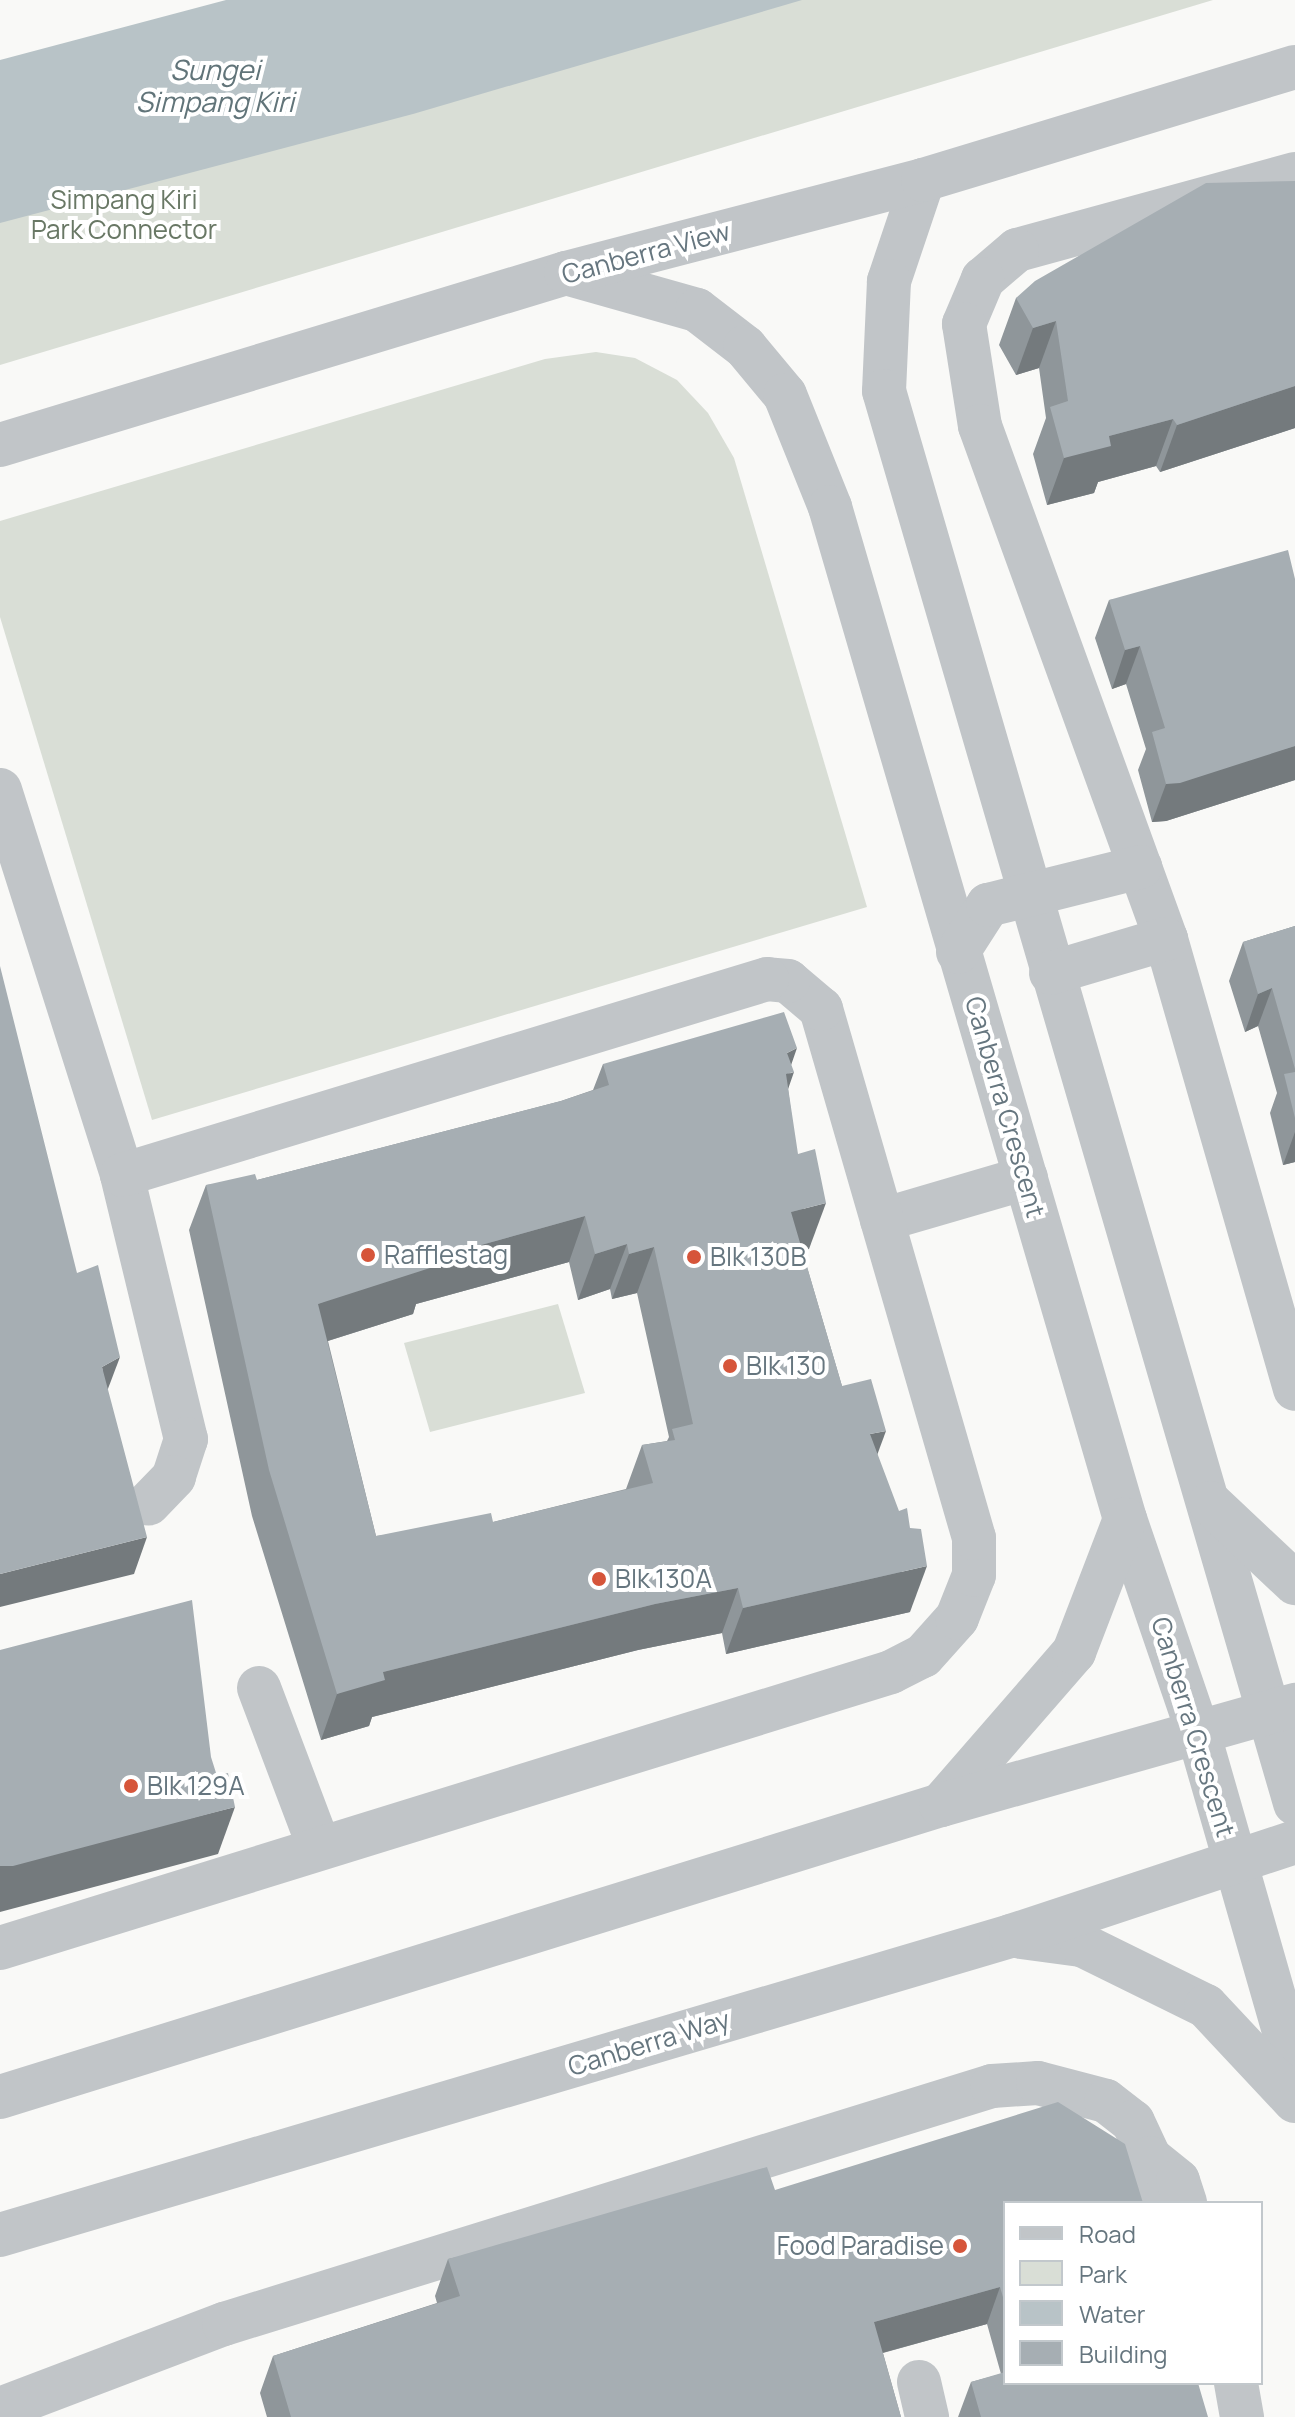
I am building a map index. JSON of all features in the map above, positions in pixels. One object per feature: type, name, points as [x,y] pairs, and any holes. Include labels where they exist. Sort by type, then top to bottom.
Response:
[{"type":"street","name":"Canberra View","points":[[0,445],[566,273],[923,180],[1295,67]]},
{"type":"street","points":[[1295,174],[1017,250],[983,279],[964,324],[980,426],[1166,939],[1295,1389]]},
{"type":"street","points":[[923,180],[889,281],[884,391],[1205,1498],[1282,1708],[1295,1803]]},
{"type":"street","name":"Canberra Crescent","points":[[566,273],[697,310],[745,347],[785,395],[830,507],[1125,1519],[1199,1735],[1295,2069]]},
{"type":"street","points":[[0,790],[16,894],[122,1175],[186,1439],[174,1477],[148,1504]]},
{"type":"street","points":[[958,952],[973,918],[988,905],[1140,867]]},
{"type":"street","points":[[1051,973],[1166,939]]},
{"type":"street","points":[[0,1948],[891,1672],[923,1656],[957,1618],[974,1575],[974,1538],[821,1009],[788,981],[767,979],[122,1175]]},
{"type":"street","points":[[882,1220],[1026,1178]]},
{"type":"street","points":[[1205,1498],[1295,1583]]},
{"type":"street","points":[[941,1805],[1074,1652],[1125,1519]]},
{"type":"street","points":[[259,1688],[319,1847]]},
{"type":"street","points":[[0,2097],[941,1805],[1199,1735],[1282,1708]]},
{"type":"street","name":"Canberra Way","points":[[0,2235],[1011,1936],[1295,1842]]},
{"type":"street","points":[[1011,1936],[1082,1945],[1206,2006],[1295,2101]]},
{"type":"street","points":[[0,2409],[224,2324],[992,2086],[1038,2083],[1106,2101],[1133,2122],[1150,2158],[1178,2181],[1184,2201]]},
{"type":"street","points":[[1146,2201],[1150,2158]]},
{"type":"street","points":[[1198,2385],[1206,2417]]},
{"type":"street","points":[[1236,2385],[1242,2417]]},
{"type":"green space","name":"Simpang Kiri Park Connector","points":[[466,0],[1213,0],[0,365],[0,139]]},
{"type":"green space","points":[[596,352],[635,358],[677,380],[708,413],[734,458],[867,907],[152,1120],[0,617],[0,521],[545,359]]},
{"type":"green space","points":[[558,1304],[585,1393],[430,1432],[404,1343]]},
{"type":"water","name":"Sungei Simpang Kiri","points":[[226,0],[802,0],[413,114],[0,223],[0,60]]},
{"type":"building","points":[[1295,181],[1295,386],[1177,425],[1173,419],[1109,436],[1111,446],[1064,458],[1050,407],[1068,401],[1056,321],[1033,328],[1016,298],[1035,281],[1206,183]]},
{"type":"building","points":[[1288,550],[1295,579],[1295,746],[1180,783],[1166,784],[1152,732],[1165,728],[1140,646],[1125,650],[1109,600]]},
{"type":"building","points":[[1295,926],[1295,1069],[1272,988],[1258,994],[1243,942]]},
{"type":"building","points":[[0,966],[77,1273],[98,1265],[120,1357],[102,1367],[147,1537],[0,1574]]},
{"type":"building","points":[[784,1012],[797,1048],[787,1053],[794,1072],[786,1074],[798,1154],[815,1149],[826,1203],[791,1212],[842,1386],[871,1379],[886,1431],[870,1434],[899,1511],[907,1508],[910,1528],[921,1529],[927,1566],[743,1608],[738,1588],[655,1604],[383,1672],[385,1680],[337,1694],[269,1470],[206,1185],[255,1174],[257,1180],[561,1101],[609,1085],[603,1064]],"holes":[[[585,1216],[595,1254],[627,1244],[629,1254],[654,1247],[693,1424],[672,1429],[675,1440],[642,1445],[653,1483],[493,1522],[491,1513],[376,1536],[318,1304],[430,1268],[427,1260]]]},
{"type":"building","points":[[1295,1072],[1295,1118],[1284,1074]]},
{"type":"building","points":[[192,1600],[211,1757],[217,1776],[228,1773],[235,1807],[13,1866],[0,1866],[0,1650]]},
{"type":"building","points":[[1058,2102],[1125,2144],[1142,2201],[1003,2201],[1003,2297],[1000,2287],[874,2322],[901,2417],[291,2417],[273,2356],[460,2296],[448,2259],[767,2167],[775,2190]]},
{"type":"building","points":[[1003,2373],[1003,2385],[1199,2385],[1208,2417],[981,2417],[971,2382]]},
{"type":"place","name":"Rafflestag","points":[[368,1255]]},
{"type":"place","name":"Blk 130B","points":[[694,1257]]},
{"type":"place","name":"Blk 130","points":[[730,1366]]},
{"type":"place","name":"Blk 130A","points":[[599,1579]]},
{"type":"place","name":"Blk 129A","points":[[131,1786]]},
{"type":"place","name":"Food Paradise","points":[[960,2246]]}]
